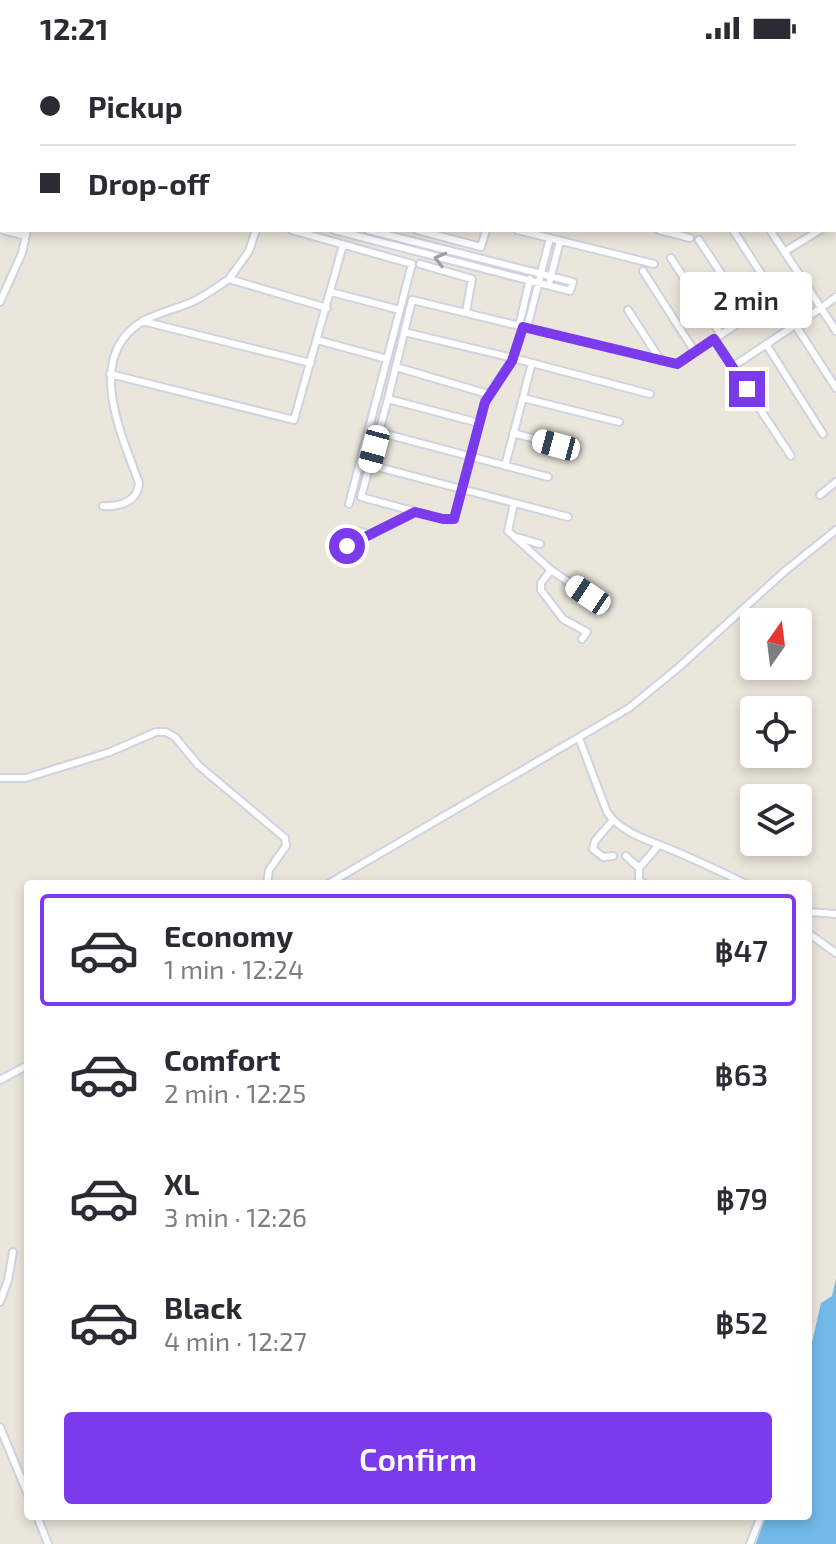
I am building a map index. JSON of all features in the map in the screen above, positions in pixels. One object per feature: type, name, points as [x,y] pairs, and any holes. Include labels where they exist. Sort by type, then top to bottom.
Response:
[{"type":"street","points":[[103,506],[121,505],[139,490],[111,397],[112,362],[121,343],[142,321],[190,303],[229,279],[249,251],[255,232]]},
{"type":"street","points":[[299,232],[412,264],[349,504]]},
{"type":"street","points":[[341,232],[570,291],[573,282],[376,232]]},
{"type":"street","points":[[425,232],[481,247],[485,232]]},
{"type":"street","points":[[525,232],[654,264]]},
{"type":"street","points":[[523,327],[529,281],[557,232]]},
{"type":"street","points":[[667,232],[690,238]]},
{"type":"street","points":[[734,232],[777,298]]},
{"type":"street","points":[[771,232],[836,331]]},
{"type":"street","points":[[784,252],[813,232]]},
{"type":"street","points":[[0,302],[22,253],[26,233]]},
{"type":"street","points":[[549,286],[555,239]]},
{"type":"street","points":[[405,249],[408,240]]},
{"type":"street","points":[[699,240],[749,316]]},
{"type":"street","points":[[110,374],[294,420],[343,245]]},
{"type":"street","points":[[475,268],[479,258]]},
{"type":"street","points":[[671,258],[721,335]]},
{"type":"street","points":[[420,264],[472,279],[466,312]]},
{"type":"street","points":[[643,271],[695,352]]},
{"type":"street","points":[[536,273],[538,283],[523,327],[513,358],[488,394],[454,519],[443,519],[361,497],[414,299],[523,327],[677,364],[803,280]]},
{"type":"street","points":[[0,278],[8,281]]},
{"type":"street","points":[[229,279],[327,308]]},
{"type":"street","points":[[331,292],[400,310]]},
{"type":"street","points":[[732,367],[836,297]]},
{"type":"street","points":[[628,310],[661,361]]},
{"type":"street","points":[[142,321],[311,363]]},
{"type":"street","points":[[796,326],[836,388]]},
{"type":"street","points":[[404,332],[650,394]]},
{"type":"street","points":[[714,339],[791,456]]},
{"type":"street","points":[[317,340],[387,359]]},
{"type":"street","points":[[766,344],[823,434]]},
{"type":"street","points":[[505,466],[532,363]]},
{"type":"street","points":[[396,367],[488,394]]},
{"type":"street","points":[[523,398],[619,422]]},
{"type":"street","points":[[388,399],[479,423]]},
{"type":"street","points":[[378,432],[548,477]]},
{"type":"street","points":[[513,433],[577,450]]},
{"type":"street","points":[[370,465],[568,517]]},
{"type":"street","points":[[820,495],[836,482]]},
{"type":"street","points":[[514,503],[508,531],[512,536],[551,570],[606,607]]},
{"type":"street","points":[[347,546],[415,512]]},
{"type":"street","points":[[350,529],[372,535]]},
{"type":"street","points":[[335,880],[629,708],[785,571],[835,532]]},
{"type":"street","points":[[512,536],[540,544]]},
{"type":"street","points":[[551,570],[541,583],[541,590],[563,619],[587,632],[582,639]]},
{"type":"street","points":[[0,778],[26,778],[110,752],[156,732],[166,732],[175,737],[198,765],[285,838],[286,846],[269,870],[268,880]]},
{"type":"street","points":[[579,738],[607,812],[613,820],[658,846],[675,850],[738,880]]},
{"type":"street","points":[[613,820],[595,841],[593,849],[603,857],[613,856]]},
{"type":"street","points":[[639,880],[639,868],[658,846]]},
{"type":"street","points":[[626,856],[639,868]]},
{"type":"street","points":[[812,912],[836,914]]},
{"type":"street","points":[[812,936],[836,953]]},
{"type":"street","points":[[0,1080],[24,1067]]},
{"type":"street","points":[[0,1302],[13,1252]]},
{"type":"street","points":[[0,1427],[24,1485]]},
{"type":"street","points":[[39,1520],[48,1544]]},
{"type":"street","points":[[750,1544],[759,1520]]},
{"type":"water","points":[[836,1279],[836,1544],[756,1544],[764,1520],[812,1520],[812,1342],[821,1303],[832,1296]]},
{"type":"route","points":[[347,546],[415,512],[454,519],[485,402],[512,361],[523,327],[677,364],[714,339],[747,389]]}]
